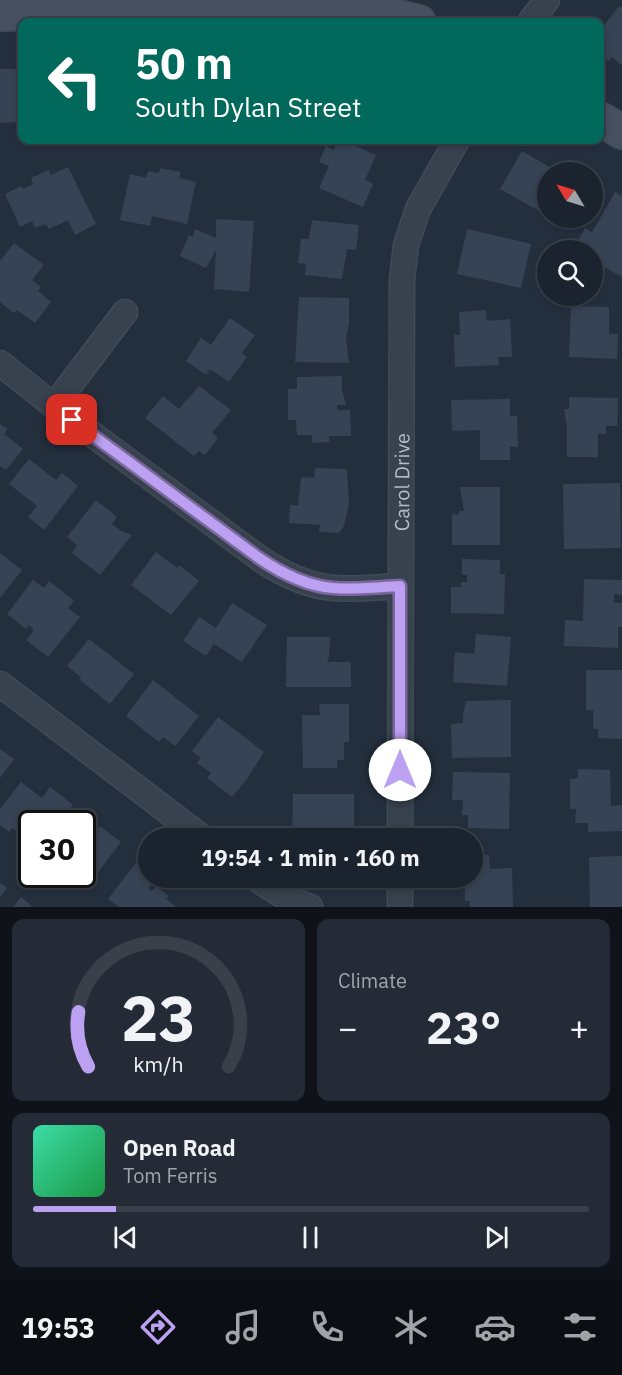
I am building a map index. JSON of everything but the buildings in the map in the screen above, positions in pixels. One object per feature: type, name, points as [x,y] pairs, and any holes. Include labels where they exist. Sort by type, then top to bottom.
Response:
[{"type":"street","points":[[533,18],[547,0]]},
{"type":"street","points":[[0,14],[334,9],[378,12],[403,18]]},
{"type":"street","points":[[604,121],[622,132]]},
{"type":"street","name":"Carol Drive","points":[[400,828],[402,280],[406,245],[418,209],[455,144]]},
{"type":"street","points":[[54,406],[125,312]]},
{"type":"street","points":[[0,363],[54,406],[277,570],[298,580],[332,588],[400,586]]},
{"type":"street","points":[[0,684],[190,828]]},
{"type":"street","points":[[271,888],[285,897],[310,907]]},
{"type":"street","points":[[400,888],[400,907]]},
{"type":"route","points":[[72,420],[277,570],[298,580],[332,588],[400,586],[400,770]]}]
